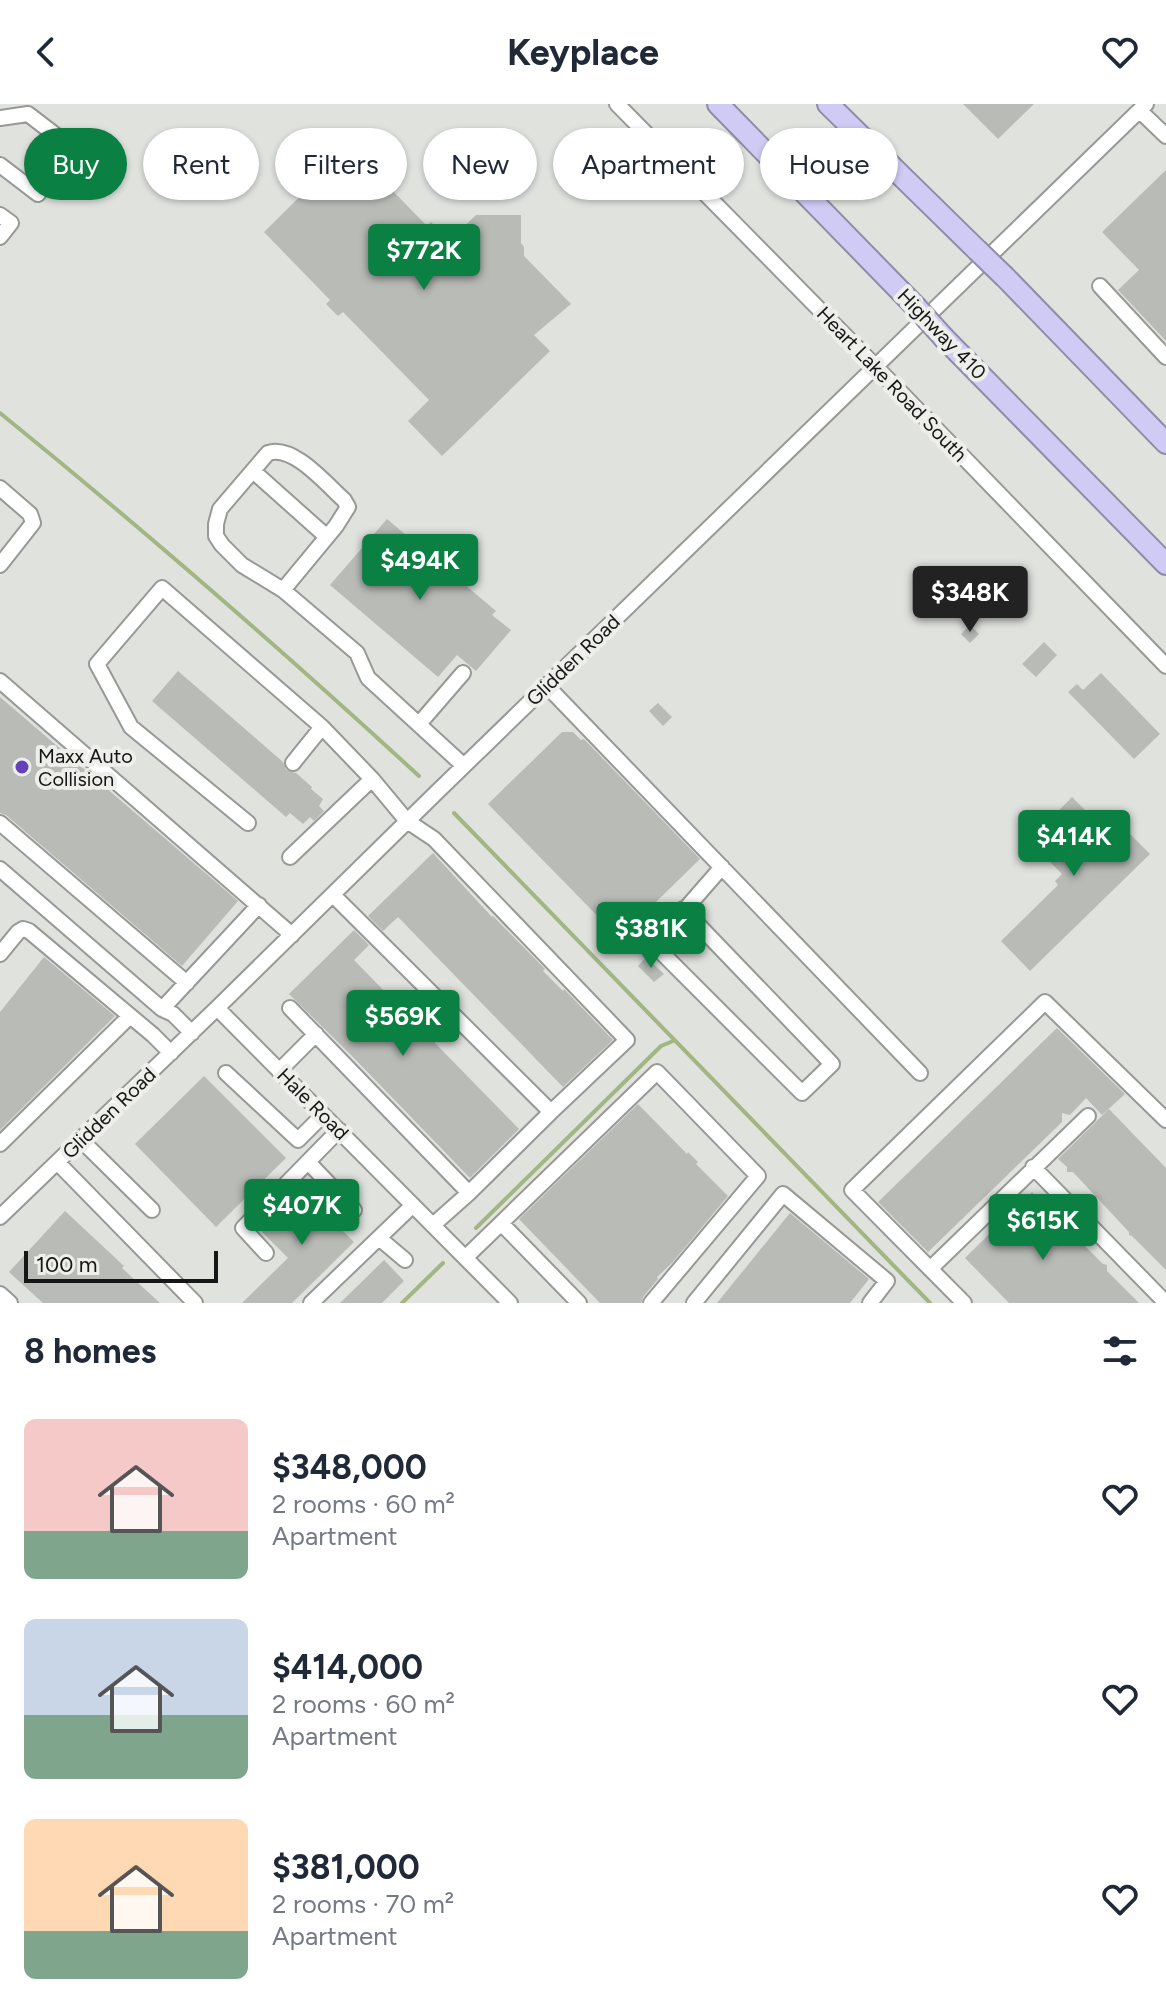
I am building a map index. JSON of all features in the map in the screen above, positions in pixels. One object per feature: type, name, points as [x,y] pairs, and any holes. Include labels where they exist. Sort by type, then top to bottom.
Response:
[{"type":"highway","name":"Highway 410","points":[[718,104],[1166,564]]},
{"type":"highway","points":[[828,104],[1005,277],[1166,443]]},
{"type":"street","name":"Heart Lake Road South","points":[[617,104],[1166,666]]},
{"type":"street","name":"Glidden Road","points":[[0,1217],[1143,107]]},
{"type":"street","points":[[1143,107],[1166,136]]},
{"type":"street","points":[[0,118],[28,114],[46,128]]},
{"type":"street","points":[[0,165],[24,183]]},
{"type":"street","points":[[0,215],[11,223],[0,237]]},
{"type":"street","points":[[1100,286],[1166,357]]},
{"type":"street","points":[[283,590],[348,507],[297,458],[276,450],[268,453],[220,509],[216,536],[242,565],[283,590],[357,653],[368,678],[464,766]]},
{"type":"street","points":[[253,471],[327,537]]},
{"type":"street","points":[[0,488],[30,514],[33,523],[0,565]]},
{"type":"street","points":[[248,823],[131,727],[97,664],[162,588],[322,727],[407,821],[434,839],[627,1040],[433,1225]]},
{"type":"street","points":[[419,724],[463,673]]},
{"type":"street","points":[[0,681],[292,935]]},
{"type":"street","points":[[547,686],[920,1073]]},
{"type":"street","points":[[293,763],[322,727]]},
{"type":"street","points":[[290,857],[372,779]]},
{"type":"street","points":[[0,823],[187,983]]},
{"type":"street","points":[[683,909],[832,1064],[802,1093],[654,945],[683,909],[722,867]]},
{"type":"street","points":[[0,869],[192,1033]]},
{"type":"street","points":[[333,895],[551,1112]]},
{"type":"street","points":[[162,1009],[259,905]]},
{"type":"street","points":[[0,954],[18,932],[23,929],[29,931],[171,1053]]},
{"type":"street","points":[[964,1303],[852,1190],[1045,1002],[1166,1120]]},
{"type":"street","name":"Hale Road","points":[[217,1008],[510,1303]]},
{"type":"street","points":[[290,1008],[469,1193]]},
{"type":"street","points":[[0,1144],[130,1016]]},
{"type":"street","points":[[279,1071],[316,1034]]},
{"type":"street","points":[[465,1258],[657,1072],[758,1176],[651,1303]]},
{"type":"street","points":[[226,1073],[298,1140],[323,1115]]},
{"type":"street","points":[[930,1269],[1088,1116]]},
{"type":"street","points":[[266,1253],[243,1228],[339,1130]]},
{"type":"street","points":[[81,1140],[152,1210]]},
{"type":"street","points":[[57,1162],[195,1303]]},
{"type":"street","points":[[308,1162],[354,1210]]},
{"type":"street","points":[[1033,1167],[1166,1303]]},
{"type":"street","points":[[694,1303],[783,1194],[887,1281],[870,1303]]},
{"type":"street","points":[[311,1303],[413,1205]]},
{"type":"street","points":[[501,1223],[579,1303]]},
{"type":"street","points":[[379,1238],[405,1260]]},
{"type":"street","points":[[0,1294],[10,1303]]},
{"type":"building","points":[[963,104],[1034,104],[998,139]]},
{"type":"building","points":[[1166,170],[1166,341],[1118,290],[1139,270],[1102,232]]},
{"type":"building","points":[[296,200],[402,200],[427,226],[431,222],[449,241],[476,215],[521,215],[524,256],[571,304],[534,335],[550,351],[442,456],[408,421],[429,400],[343,312],[338,316],[326,304],[330,300],[264,232]]},
{"type":"building","points":[[387,519],[496,611],[492,615],[511,630],[476,671],[457,655],[438,677],[330,585]]},
{"type":"building","points":[[970,625],[979,634],[970,643],[961,634]]},
{"type":"building","points":[[1044,642],[1057,655],[1036,677],[1022,664]]},
{"type":"building","points":[[178,671],[283,762],[286,770],[296,773],[323,799],[319,806],[324,811],[314,821],[310,817],[303,824],[290,813],[286,817],[152,701]]},
{"type":"building","points":[[1101,673],[1160,734],[1134,759],[1068,692],[1077,684],[1083,690]]},
{"type":"building","points":[[0,697],[238,901],[182,966],[0,813]]},
{"type":"building","points":[[658,703],[672,717],[663,726],[649,711]]},
{"type":"building","points":[[562,732],[573,732],[581,740],[584,739],[700,859],[619,938],[488,804]]},
{"type":"building","points":[[1072,797],[1102,827],[1110,820],[1117,827],[1120,824],[1150,854],[1030,971],[1001,941],[1058,885],[1055,881],[1062,874],[1029,841]]},
{"type":"building","points":[[433,853],[545,969],[543,971],[613,1040],[563,1087],[398,917],[383,931],[368,916]]},
{"type":"building","points":[[354,930],[369,945],[354,960],[519,1129],[470,1178],[289,994]]},
{"type":"building","points":[[44,957],[115,1016],[0,1130],[0,1012]]},
{"type":"building","points":[[646,957],[664,974],[654,982],[638,966]]},
{"type":"building","points":[[1057,1028],[1125,1094],[1102,1115],[1086,1098],[1070,1115],[1062,1113],[1062,1122],[928,1252],[878,1202]]},
{"type":"building","points":[[204,1076],[286,1158],[216,1227],[135,1144]]},
{"type":"building","points":[[638,1104],[728,1196],[657,1277],[641,1303],[600,1303],[519,1219]]},
{"type":"building","points":[[1109,1109],[1166,1168],[1166,1270],[1129,1235],[1073,1172],[1067,1172],[1067,1167],[1058,1159]]},
{"type":"building","points":[[312,1182],[338,1208],[329,1217],[354,1242],[292,1303],[242,1303],[288,1258],[262,1232]]},
{"type":"building","points":[[1032,1192],[1041,1201],[1045,1200],[1045,1206],[1107,1265],[1107,1271],[1139,1303],[1009,1303],[965,1258]]},
{"type":"building","points":[[65,1211],[160,1303],[43,1303],[9,1272]]},
{"type":"building","points":[[790,1213],[869,1279],[850,1303],[717,1303]]},
{"type":"building","points":[[384,1260],[404,1281],[382,1303],[340,1303]]},
{"type":"waterway","points":[[0,413],[212,591],[419,776]]},
{"type":"waterway","points":[[454,813],[930,1303]]},
{"type":"waterway","points":[[476,1228],[661,1046],[673,1041]]},
{"type":"waterway","points":[[402,1303],[443,1263]]},
{"type":"place","name":"Maxx Auto Collision","points":[[22,767]]}]
